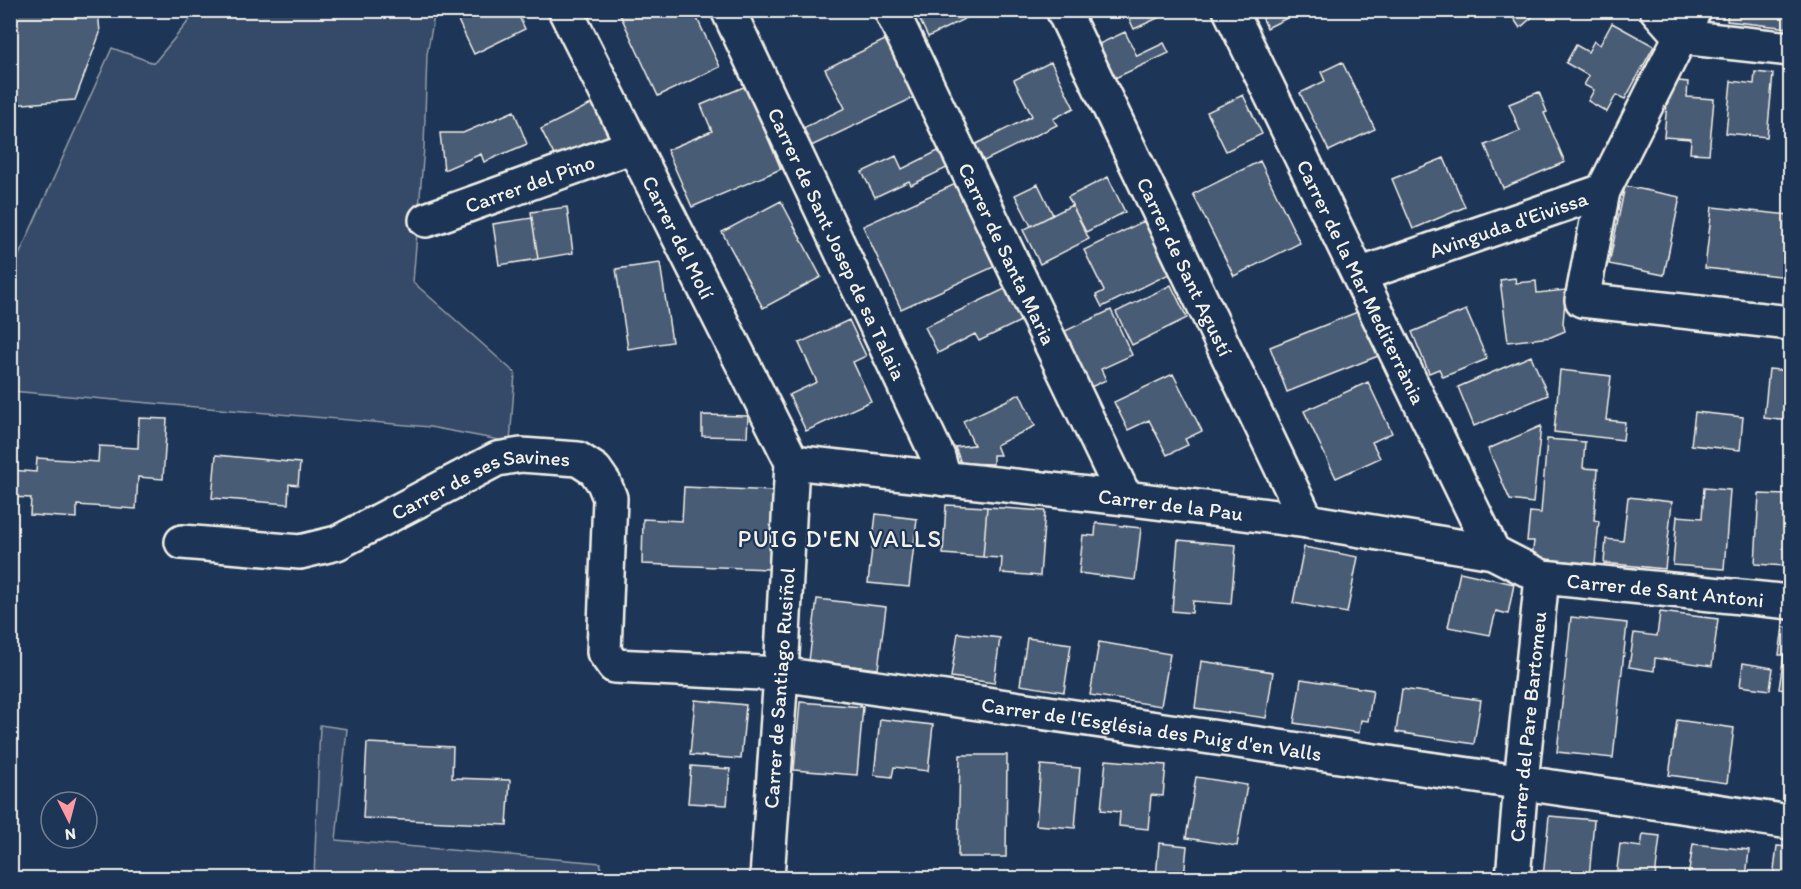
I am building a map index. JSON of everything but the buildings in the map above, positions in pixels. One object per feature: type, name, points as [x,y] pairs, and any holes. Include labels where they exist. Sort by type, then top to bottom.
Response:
[{"type":"street","name":"Carrer del Molí","points":[[565,10],[792,462]]},
{"type":"street","name":"Carrer de Sant Josep de sa Talaia","points":[[728,10],[938,457],[944,479]]},
{"type":"street","name":"Carrer de Santa Maria","points":[[891,10],[1125,498]]},
{"type":"street","name":"Carrer de Sant Agustí","points":[[1063,10],[1307,521]]},
{"type":"street","name":"Carrer de la Mar Mediterrània","points":[[1230,10],[1493,552]]},
{"type":"street","points":[[1657,10],[1688,24],[1791,49]]},
{"type":"street","name":"Avinguda d'Eivissa","points":[[1359,275],[1603,191],[1688,24]]},
{"type":"street","name":"Carrer del Pino","points":[[426,220],[633,146]]},
{"type":"street","points":[[1603,191],[1582,300],[1791,323]]},
{"type":"street","name":"Carrer de ses Savines","points":[[183,542],[300,552],[336,543],[497,459],[521,455],[578,459],[595,470],[610,498],[604,652],[614,666],[781,674]]},
{"type":"street","name":"Carrer de la Pau","points":[[792,462],[1125,498],[1307,521],[1493,552],[1542,577]]},
{"type":"street","name":"Carrer de Santiago Rusiñol","points":[[767,879],[792,462]]},
{"type":"street","name":"Carrer de Sant Antoni","points":[[1542,577],[1791,602]]},
{"type":"street","name":"Carrer del Pare Bartomeu","points":[[1513,879],[1542,577]]},
{"type":"street","name":"Carrer de l'Església des Puig d'en Valls","points":[[781,674],[1791,822]]},
{"type":"shaded area","points":[[197,11],[435,11],[427,54],[424,147],[413,282],[515,373],[510,442],[430,427],[11,391],[11,273],[112,48],[154,63]]},
{"type":"shaded area","points":[[320,725],[347,729],[336,840],[601,863],[600,878],[314,878]]},
{"type":"district","name":"PUIG D'EN VALLS","points":[[840,538]]}]
